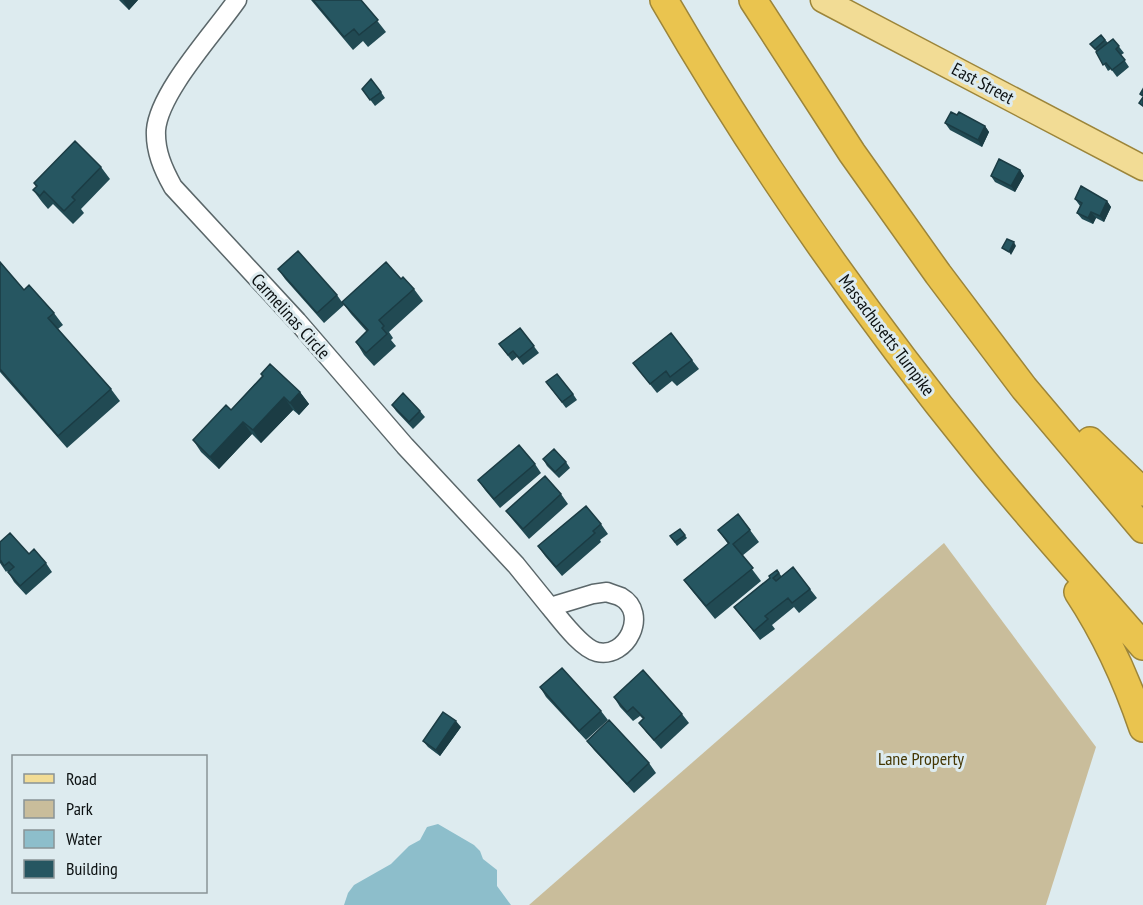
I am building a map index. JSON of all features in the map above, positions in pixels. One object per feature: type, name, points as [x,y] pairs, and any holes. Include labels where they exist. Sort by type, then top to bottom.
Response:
[{"type":"highway","points":[[758,8],[852,153],[938,274],[1024,388],[1143,529]]},
{"type":"highway","name":"Massachusetts Turnpike","points":[[669,9],[753,146],[849,285],[944,412],[1021,506],[1143,646]]},
{"type":"highway","points":[[938,274],[1065,415],[1107,459],[1143,492]]},
{"type":"highway","points":[[1021,506],[1110,644],[1123,672],[1143,728]]},
{"type":"main road","name":"East Street","points":[[823,0],[1143,168]]},
{"type":"street","name":"Carmelinas Circle","points":[[237,0],[173,88],[162,110],[156,127],[156,144],[166,175],[173,187],[297,321],[405,446],[516,565],[550,607]]},
{"type":"green space","name":"Lane Property","points":[[944,543],[1096,747],[1046,905],[529,905]]},
{"type":"water","points":[[438,824],[474,845],[480,851],[483,859],[497,870],[497,886],[511,905],[344,905],[354,885],[391,864],[409,846],[420,840],[427,827]]},
{"type":"building","points":[[313,0],[361,0],[378,20],[359,35],[354,29],[344,37]]},
{"type":"building","points":[[1101,35],[1105,40],[1095,49],[1090,44]]},
{"type":"building","points":[[1113,39],[1119,46],[1116,49],[1125,60],[1112,70],[1106,63],[1103,65],[1096,52]]},
{"type":"building","points":[[371,79],[381,92],[370,100],[362,89]]},
{"type":"building","points":[[951,112],[957,115],[959,112],[985,126],[978,140],[945,123]]},
{"type":"building","points":[[75,141],[101,167],[72,197],[75,200],[64,211],[44,191],[40,196],[33,190],[37,186],[34,183]]},
{"type":"building","points":[[999,159],[1020,170],[1011,186],[991,176]]},
{"type":"building","points":[[1081,186],[1107,201],[1100,216],[1091,212],[1088,218],[1077,213],[1082,203],[1075,199]]},
{"type":"building","points":[[1007,239],[1014,242],[1009,252],[1002,248]]},
{"type":"building","points":[[298,251],[337,295],[317,313],[278,269]]},
{"type":"building","points":[[0,262],[24,290],[29,285],[54,313],[48,318],[111,389],[58,436],[0,369]]},
{"type":"building","points":[[386,262],[401,279],[403,277],[414,289],[379,320],[387,334],[366,353],[356,342],[368,330],[342,302]]},
{"type":"building","points":[[520,328],[534,346],[519,358],[513,351],[508,355],[499,344]]},
{"type":"building","points":[[671,333],[692,360],[670,377],[666,371],[650,384],[633,363]]},
{"type":"building","points":[[270,364],[300,392],[290,403],[284,397],[253,430],[243,422],[210,457],[193,440],[226,405],[231,410],[263,376],[261,374]]},
{"type":"building","points":[[557,374],[573,394],[562,402],[546,382]]},
{"type":"building","points":[[403,393],[420,411],[409,422],[392,405]]},
{"type":"building","points":[[519,445],[535,464],[494,499],[478,480]]},
{"type":"building","points":[[554,449],[566,462],[555,472],[543,459]]},
{"type":"building","points":[[545,476],[561,494],[523,529],[506,511]]},
{"type":"building","points":[[586,506],[601,524],[593,531],[595,533],[556,567],[538,546]]},
{"type":"building","points":[[738,514],[750,530],[733,544],[753,568],[706,606],[684,580],[729,543],[718,530]]},
{"type":"building","points":[[680,529],[685,535],[675,542],[670,536]]},
{"type":"building","points":[[10,533],[29,554],[34,549],[46,563],[20,586],[8,572],[14,567],[9,562],[4,566],[0,562],[0,542]]},
{"type":"building","points":[[793,567],[810,589],[792,603],[788,598],[765,616],[768,619],[754,631],[734,607],[777,570],[779,573],[773,578],[776,581]]},
{"type":"building","points":[[562,668],[601,711],[579,731],[540,687]]},
{"type":"building","points":[[643,670],[682,714],[654,740],[639,723],[644,718],[633,707],[627,712],[614,697]]},
{"type":"building","points":[[443,712],[456,721],[436,750],[423,741]]},
{"type":"building","points":[[609,720],[649,763],[627,784],[587,741]]}]
